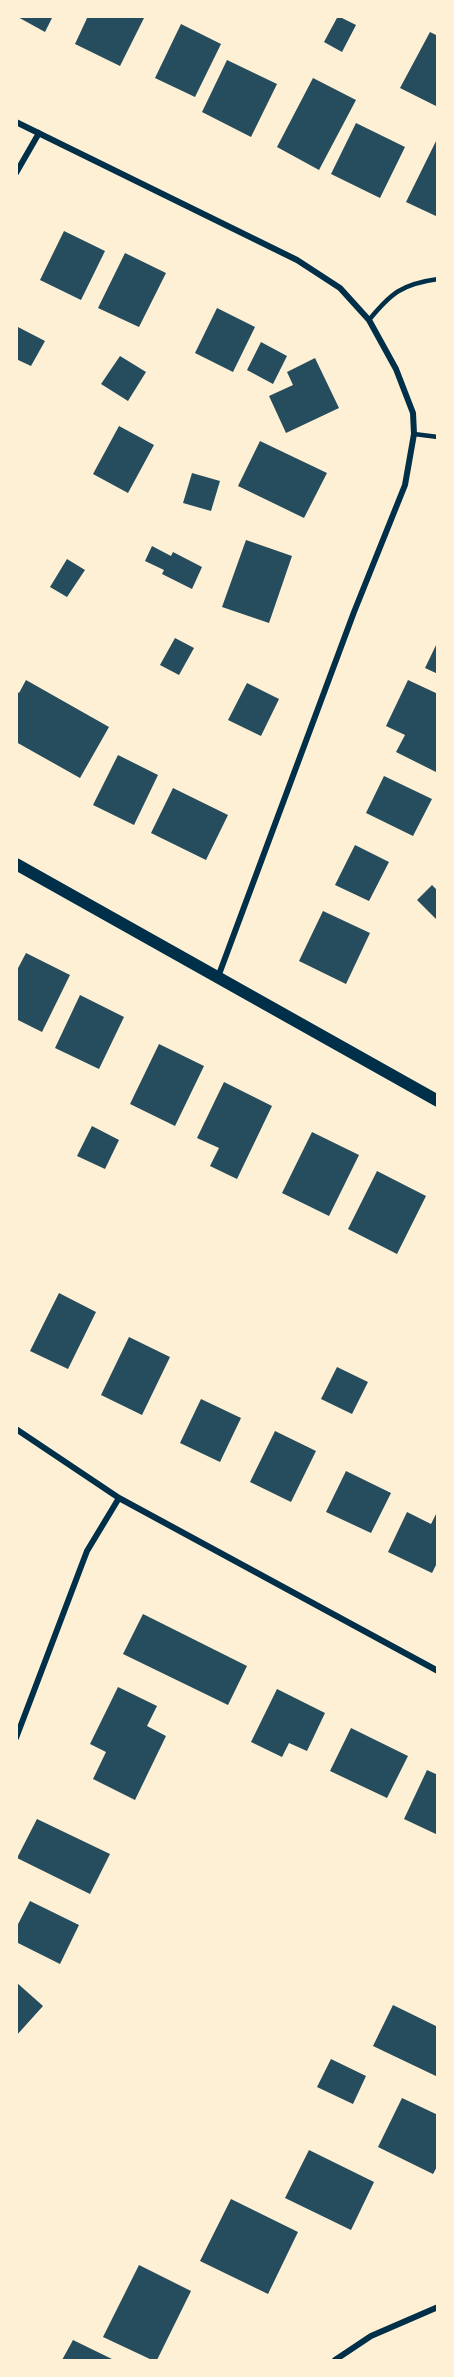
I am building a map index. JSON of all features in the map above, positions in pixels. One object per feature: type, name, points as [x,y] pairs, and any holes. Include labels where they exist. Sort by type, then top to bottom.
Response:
[{"type":"main road","points":[[16,864],[438,1101]]},
{"type":"street","points":[[16,122],[297,260],[340,288],[369,320],[396,369],[413,413],[414,434],[405,485],[354,612],[218,978]]},
{"type":"street","points":[[16,173],[39,133]]},
{"type":"street","points":[[16,1429],[119,1498],[438,1671]]},
{"type":"street","points":[[16,1738],[87,1551],[119,1498]]},
{"type":"street","points":[[335,2361],[371,2336],[438,2307]]},
{"type":"lane","points":[[369,320],[388,297],[414,282],[438,279]]},
{"type":"lane","points":[[414,434],[438,437]]},
{"type":"building","points":[[16,16],[53,16],[45,32]]},
{"type":"building","points":[[88,16],[145,16],[120,66],[75,44]]},
{"type":"building","points":[[338,16],[356,25],[342,52],[324,42]]},
{"type":"building","points":[[181,24],[221,44],[195,97],[155,78]]},
{"type":"building","points":[[430,32],[438,36],[436,106],[400,88]]},
{"type":"building","points":[[227,60],[277,84],[251,137],[202,112]]},
{"type":"building","points":[[313,78],[356,100],[319,170],[277,147]]},
{"type":"building","points":[[356,123],[405,147],[380,198],[331,174]]},
{"type":"building","points":[[438,137],[438,217],[406,202]]},
{"type":"building","points":[[64,231],[105,251],[81,300],[40,280]]},
{"type":"building","points":[[125,253],[166,273],[139,327],[98,308]]},
{"type":"building","points":[[217,308],[255,327],[233,372],[195,353]]},
{"type":"building","points":[[16,326],[45,341],[31,366],[16,359]]},
{"type":"building","points":[[261,342],[287,356],[273,384],[247,370]]},
{"type":"building","points":[[120,356],[146,372],[128,401],[101,384]]},
{"type":"building","points":[[315,358],[339,408],[286,433],[269,396],[293,385],[287,372]]},
{"type":"building","points":[[119,426],[154,445],[128,493],[93,474]]},
{"type":"building","points":[[260,441],[327,473],[304,518],[238,486]]},
{"type":"building","points":[[192,473],[220,481],[211,511],[183,503]]},
{"type":"building","points":[[246,540],[292,556],[269,623],[222,607]]},
{"type":"building","points":[[152,546],[171,556],[173,552],[202,567],[192,589],[162,574],[164,570],[145,561]]},
{"type":"building","points":[[67,559],[85,570],[67,597],[50,587]]},
{"type":"building","points":[[175,638],[194,648],[179,675],[160,665]]},
{"type":"building","points":[[438,641],[438,674],[425,668]]},
{"type":"building","points":[[26,680],[109,727],[80,778],[16,742],[16,691],[19,693]]},
{"type":"building","points":[[408,680],[438,694],[438,773],[396,752],[405,735],[386,726]]},
{"type":"building","points":[[247,683],[279,699],[261,736],[228,720]]},
{"type":"building","points":[[118,755],[158,775],[134,825],[93,805]]},
{"type":"building","points":[[384,776],[432,799],[413,836],[366,813]]},
{"type":"building","points":[[173,788],[228,815],[206,860],[151,833]]},
{"type":"building","points":[[355,845],[389,862],[369,901],[335,885]]},
{"type":"building","points":[[432,885],[438,891],[438,921],[417,900]]},
{"type":"building","points":[[323,911],[370,933],[346,984],[299,961]]},
{"type":"building","points":[[26,953],[70,975],[42,1032],[16,1019],[16,972]]},
{"type":"building","points":[[80,995],[124,1017],[99,1069],[55,1048]]},
{"type":"building","points":[[159,1044],[204,1066],[175,1126],[130,1104]]},
{"type":"building","points":[[224,1082],[272,1106],[237,1179],[210,1166],[219,1148],[197,1138]]},
{"type":"building","points":[[92,1126],[119,1140],[105,1169],[77,1156]]},
{"type":"building","points":[[312,1132],[359,1155],[329,1216],[282,1193]]},
{"type":"building","points":[[377,1171],[426,1196],[397,1254],[348,1229]]},
{"type":"building","points":[[59,1293],[96,1312],[68,1369],[30,1351]]},
{"type":"building","points":[[129,1337],[170,1357],[142,1415],[101,1395]]},
{"type":"building","points":[[337,1367],[368,1382],[352,1414],[321,1399]]},
{"type":"building","points":[[201,1399],[241,1418],[220,1462],[180,1443]]},
{"type":"building","points":[[275,1431],[316,1451],[291,1502],[250,1482]]},
{"type":"building","points":[[346,1471],[391,1493],[371,1533],[326,1512]]},
{"type":"building","points":[[438,1510],[438,1561],[432,1573],[388,1552],[407,1512],[431,1524]]},
{"type":"building","points":[[143,1614],[247,1666],[228,1705],[123,1654]]},
{"type":"building","points":[[118,1687],[157,1706],[147,1726],[166,1736],[135,1800],[93,1779],[106,1752],[90,1744]]},
{"type":"building","points":[[277,1689],[325,1713],[307,1751],[289,1743],[282,1757],[251,1742]]},
{"type":"building","points":[[351,1728],[408,1756],[387,1798],[330,1771]]},
{"type":"building","points":[[427,1770],[438,1775],[438,1835],[404,1819]]},
{"type":"building","points":[[37,1819],[110,1854],[90,1894],[17,1858]]},
{"type":"building","points":[[30,1901],[79,1925],[60,1964],[16,1942],[16,1928]]},
{"type":"building","points":[[16,1982],[43,2006],[16,2036]]},
{"type":"building","points":[[393,2005],[438,2027],[438,2077],[373,2046]]},
{"type":"building","points":[[331,2059],[366,2076],[353,2104],[317,2087]]},
{"type":"building","points":[[402,2098],[438,2115],[438,2165],[433,2174],[378,2147]]},
{"type":"building","points":[[309,2150],[374,2182],[351,2230],[285,2198]]},
{"type":"building","points":[[231,2199],[298,2232],[268,2294],[200,2261]]},
{"type":"building","points":[[139,2265],[191,2291],[157,2360],[152,2360],[103,2337]]},
{"type":"building","points":[[73,2340],[114,2360],[62,2360]]}]
